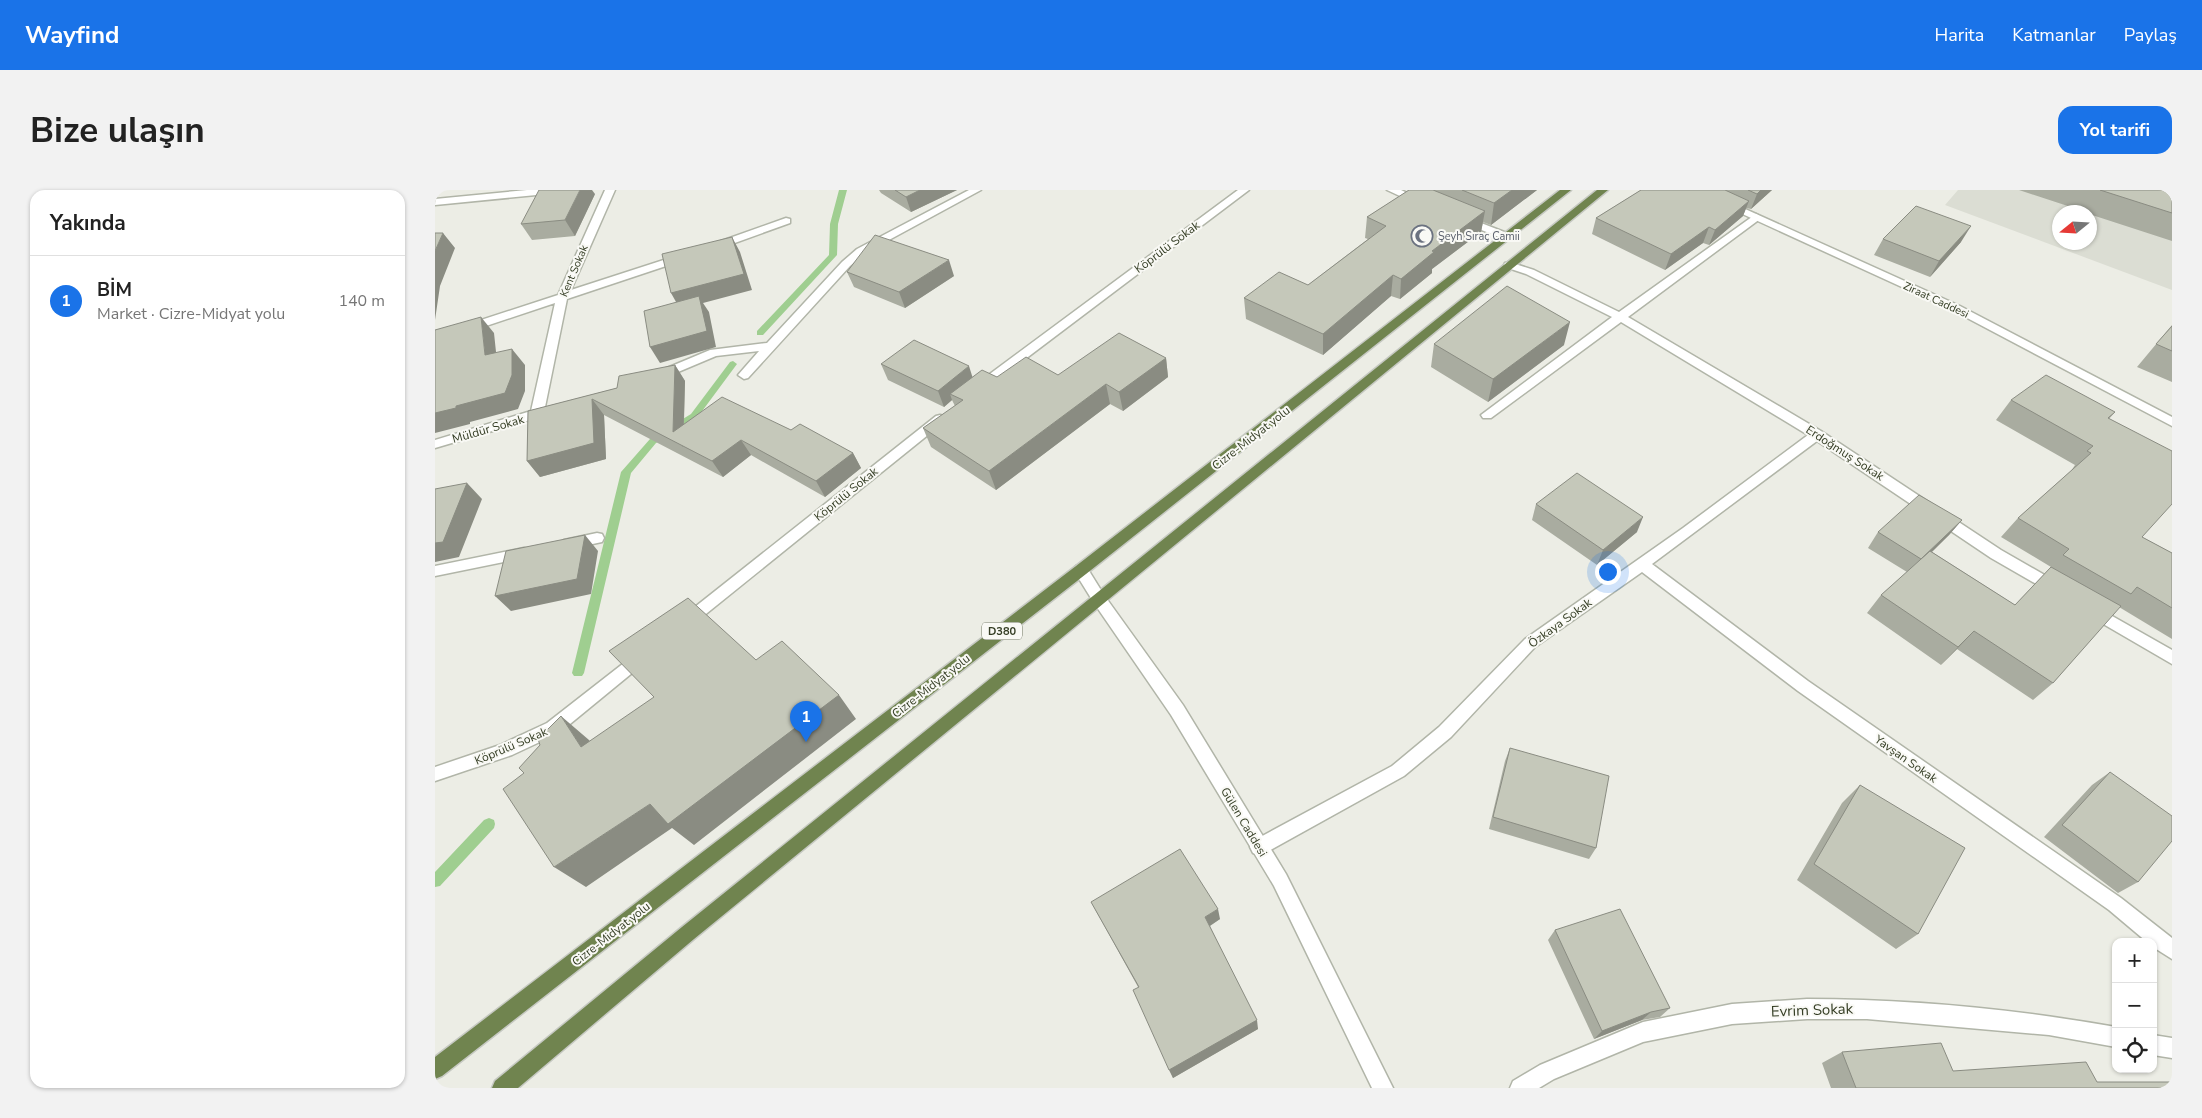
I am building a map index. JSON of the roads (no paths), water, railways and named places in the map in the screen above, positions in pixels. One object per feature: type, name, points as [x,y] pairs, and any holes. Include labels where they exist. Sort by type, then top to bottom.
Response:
[{"type":"highway","name":"Cizre-Midyat yolu","points":[[435,1069],[1081,570],[1566,190]]},
{"type":"highway","name":"D380","points":[[502,1088],[688,933],[1603,190]]},
{"type":"street","points":[[435,202],[557,190]]},
{"type":"street","name":"Kent Sokak","points":[[537,414],[562,298],[610,190]]},
{"type":"street","points":[[744,375],[846,264],[861,251],[976,190]]},
{"type":"street","name":"Köprülü Sokak","points":[[969,396],[1244,190]]},
{"type":"street","points":[[1391,190],[1435,207]]},
{"type":"street","name":"Ziraat Caddesi","points":[[1695,190],[1956,308],[2172,422]]},
{"type":"street","points":[[1453,215],[1508,237]]},
{"type":"street","points":[[1487,415],[1756,217]]},
{"type":"street","points":[[435,339],[694,254],[786,221]]},
{"type":"street","name":"Erdoğmuş Sokak","points":[[1509,266],[1530,272],[1620,317],[1817,434],[1996,554],[2172,658]]},
{"type":"street","points":[[645,381],[714,353],[770,346]]},
{"type":"street","name":"Müldür Sokak","points":[[435,444],[555,408]]},
{"type":"street","name":"Köprülü Sokak","points":[[677,629],[954,408]]},
{"type":"street","name":"Özkaya Sokak","points":[[1259,847],[1397,771],[1445,732],[1530,643],[1642,564],[1817,434]]},
{"type":"street","points":[[559,546],[597,538]]},
{"type":"street","points":[[435,571],[539,550]]},
{"type":"street","name":"Yavşan Sokak","points":[[1642,564],[1803,686],[2115,904],[2172,950]]},
{"type":"street","name":"Gülen Caddesi","points":[[1081,570],[1099,599],[1177,710],[1280,880],[1383,1088]]},
{"type":"street","name":"Köprülü Sokak","points":[[435,774],[506,750],[553,728],[654,647]]},
{"type":"street","name":"Evrim Sokak","points":[[1520,1088],[1547,1072],[1643,1032],[1732,1014],[1807,1009],[1867,1009],[2049,1025],[2112,1037]]},
{"type":"street","points":[[2157,1046],[2172,1048]]},
{"type":"waterway","points":[[760,333],[833,255],[834,224],[843,190]]},
{"type":"waterway","points":[[578,673],[626,472],[653,441],[694,416],[733,364]]},
{"type":"waterway","points":[[435,881],[489,824]]},
{"type":"place","name":"Şeyh Sıraç Camii","points":[[1422,236]]},
{"type":"place","name":"BİM","points":[[806,742]]}]
